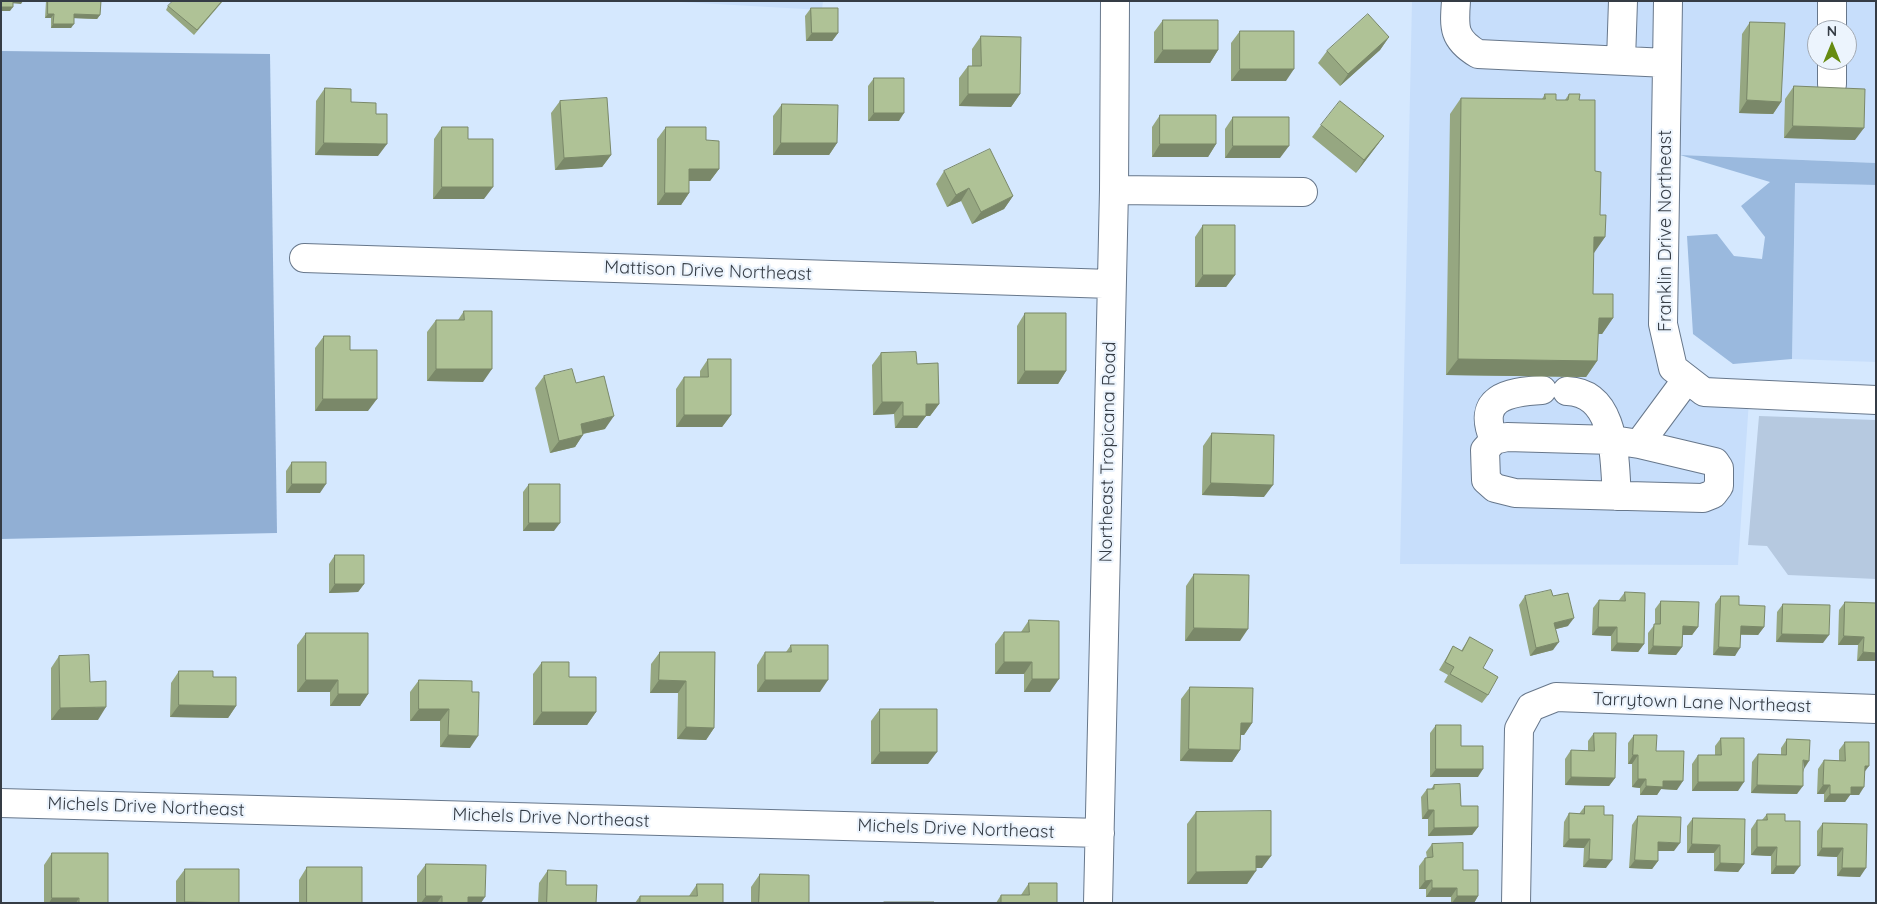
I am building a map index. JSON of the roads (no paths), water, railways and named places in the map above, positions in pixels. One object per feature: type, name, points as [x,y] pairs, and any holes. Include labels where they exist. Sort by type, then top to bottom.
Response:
[{"type":"street","name":"Northeast Tropicana Road","points":[[1098,903],[1114,190],[1115,1]]},
{"type":"street","points":[[1456,1],[1454,25],[1462,44],[1478,54],[1667,63]]},
{"type":"street","points":[[1621,60],[1622,1]]},
{"type":"street","name":"Franklin Drive Northeast","points":[[1668,1],[1663,324],[1673,368],[1704,392],[1876,400]]},
{"type":"street","points":[[1832,1],[1832,20]]},
{"type":"street","points":[[1114,190],[1303,192]]},
{"type":"street","name":"Mattison Drive Northeast","points":[[304,258],[1111,284]]},
{"type":"street","points":[[1617,496],[1626,442],[1687,379]]},
{"type":"street","points":[[1494,440],[1487,424],[1487,414],[1491,405],[1506,396],[1525,391],[1554,391],[1588,395],[1598,404],[1626,442]]},
{"type":"street","points":[[1507,437],[1626,442],[1715,462],[1719,468],[1719,486],[1713,494],[1703,498],[1617,496],[1516,493],[1495,488],[1486,480],[1485,450],[1494,440],[1507,437]]},
{"type":"street","name":"Tarrytown Lane Northeast","points":[[1516,903],[1519,729],[1531,707],[1556,697],[1876,709]]},
{"type":"street","name":"Michels Drive Northeast","points":[[1,803],[1100,833]]}]
